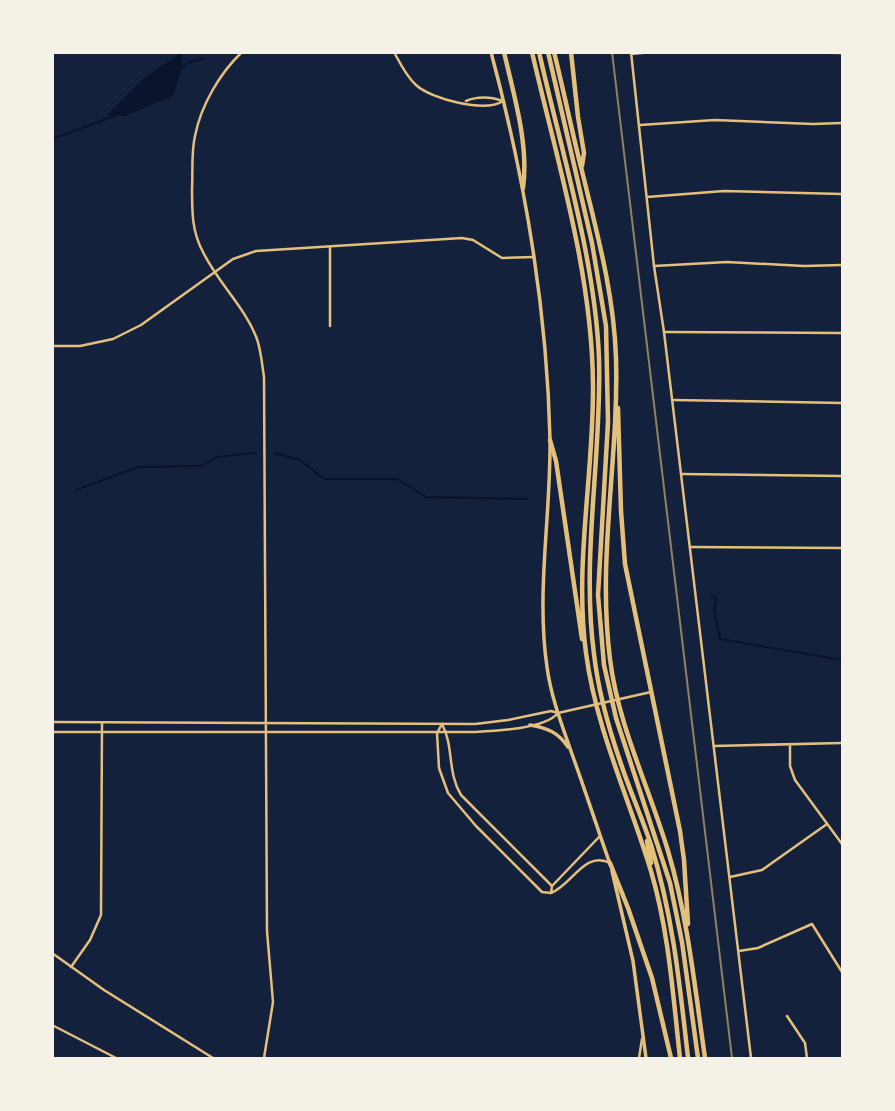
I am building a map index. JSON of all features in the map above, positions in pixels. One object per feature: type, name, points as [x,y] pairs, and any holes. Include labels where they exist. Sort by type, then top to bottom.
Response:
[{"type":"highway","points":[[504,52],[519,124],[525,170],[523,188]]},
{"type":"highway","points":[[532,52],[577,246],[590,326],[593,386],[583,578],[586,650],[591,686],[651,871],[667,947],[680,1059]]},
{"type":"highway","points":[[538,52],[584,245],[597,327],[599,422],[590,596],[595,667],[611,733],[653,850],[670,922],[688,1059]]},
{"type":"highway","points":[[548,52],[592,243],[606,326],[608,422],[598,595],[604,665],[616,718],[670,883],[682,943],[698,1059]]},
{"type":"highway","points":[[555,52],[604,258],[611,299],[625,564],[680,831],[689,916],[688,932]]},
{"type":"highway","points":[[571,52],[584,153],[582,170]]},
{"type":"highway","points":[[617,397],[605,581],[610,663],[621,713],[668,851],[688,932],[705,1059]]},
{"type":"highway","points":[[550,440],[556,461],[578,618],[586,650]]},
{"type":"highway","points":[[643,823],[651,871]]},
{"type":"highway","points":[[610,863],[652,978],[671,1059]]},
{"type":"main road","points":[[491,52],[523,188],[535,257],[547,360],[550,440],[543,625],[547,669],[558,713],[610,863],[633,961],[646,1059]]},
{"type":"main road","points":[[530,725],[555,732],[572,753]]},
{"type":"street","points":[[242,52],[209,97],[194,136],[193,227],[202,251],[251,327],[260,352],[264,376],[267,931],[273,1002],[264,1059]]},
{"type":"street","points":[[394,52],[413,82],[422,90],[471,106],[496,106],[503,101]]},
{"type":"street","points":[[652,52],[631,53],[654,266],[751,1059]]},
{"type":"street","points":[[782,52],[842,53]]},
{"type":"street","points":[[465,102],[473,98],[503,101]]},
{"type":"street","points":[[639,125],[715,120],[842,123]]},
{"type":"street","points":[[647,197],[724,191],[842,194]]},
{"type":"street","points":[[52,346],[80,346],[113,339],[141,325],[233,259],[256,251],[462,238],[473,240],[502,258],[535,257]]},
{"type":"street","points":[[330,248],[330,326]]},
{"type":"street","points":[[654,266],[727,262],[842,265]]},
{"type":"street","points":[[664,332],[842,333]]},
{"type":"street","points":[[672,400],[842,403]]},
{"type":"street","points":[[680,474],[842,476]]},
{"type":"street","points":[[690,547],[842,548]]},
{"type":"street","points":[[52,722],[477,724],[551,711],[558,713],[650,692]]},
{"type":"street","points":[[52,732],[447,733],[503,730],[553,719],[558,713]]},
{"type":"street","points":[[71,967],[90,940],[100,915],[102,722]]},
{"type":"street","points":[[442,724],[447,733],[450,767],[455,786],[481,817],[552,886]]},
{"type":"street","points":[[442,724],[438,733],[441,777],[456,804],[542,892],[561,890],[593,860],[601,859],[610,863]]},
{"type":"street","points":[[714,746],[842,743]]},
{"type":"street","points":[[790,744],[790,766],[795,780],[842,844]]},
{"type":"street","points":[[476,826],[481,817]]},
{"type":"street","points":[[730,877],[762,870],[827,824]]},
{"type":"street","points":[[551,893],[552,886],[600,836]]},
{"type":"street","points":[[739,951],[758,948],[811,924],[842,972]]},
{"type":"street","points":[[52,953],[104,990],[213,1059]]},
{"type":"street","points":[[787,1016],[805,1043],[807,1059]]},
{"type":"street","points":[[52,1025],[116,1059]]},
{"type":"street","points":[[639,1059],[643,1036]]},
{"type":"water","points":[[181,53],[183,65],[173,96],[125,116],[107,115],[144,78]]},
{"type":"waterway","points":[[181,69],[189,62],[204,59]]},
{"type":"waterway","points":[[52,139],[117,115]]},
{"type":"waterway","points":[[76,490],[138,467],[201,466],[217,457],[256,453]]},
{"type":"waterway","points":[[275,453],[300,460],[324,479],[397,479],[426,497],[527,499]]},
{"type":"waterway","points":[[711,595],[716,598],[714,610],[720,639],[842,660]]},
{"type":"railway","points":[[612,52],[732,1058]]}]
